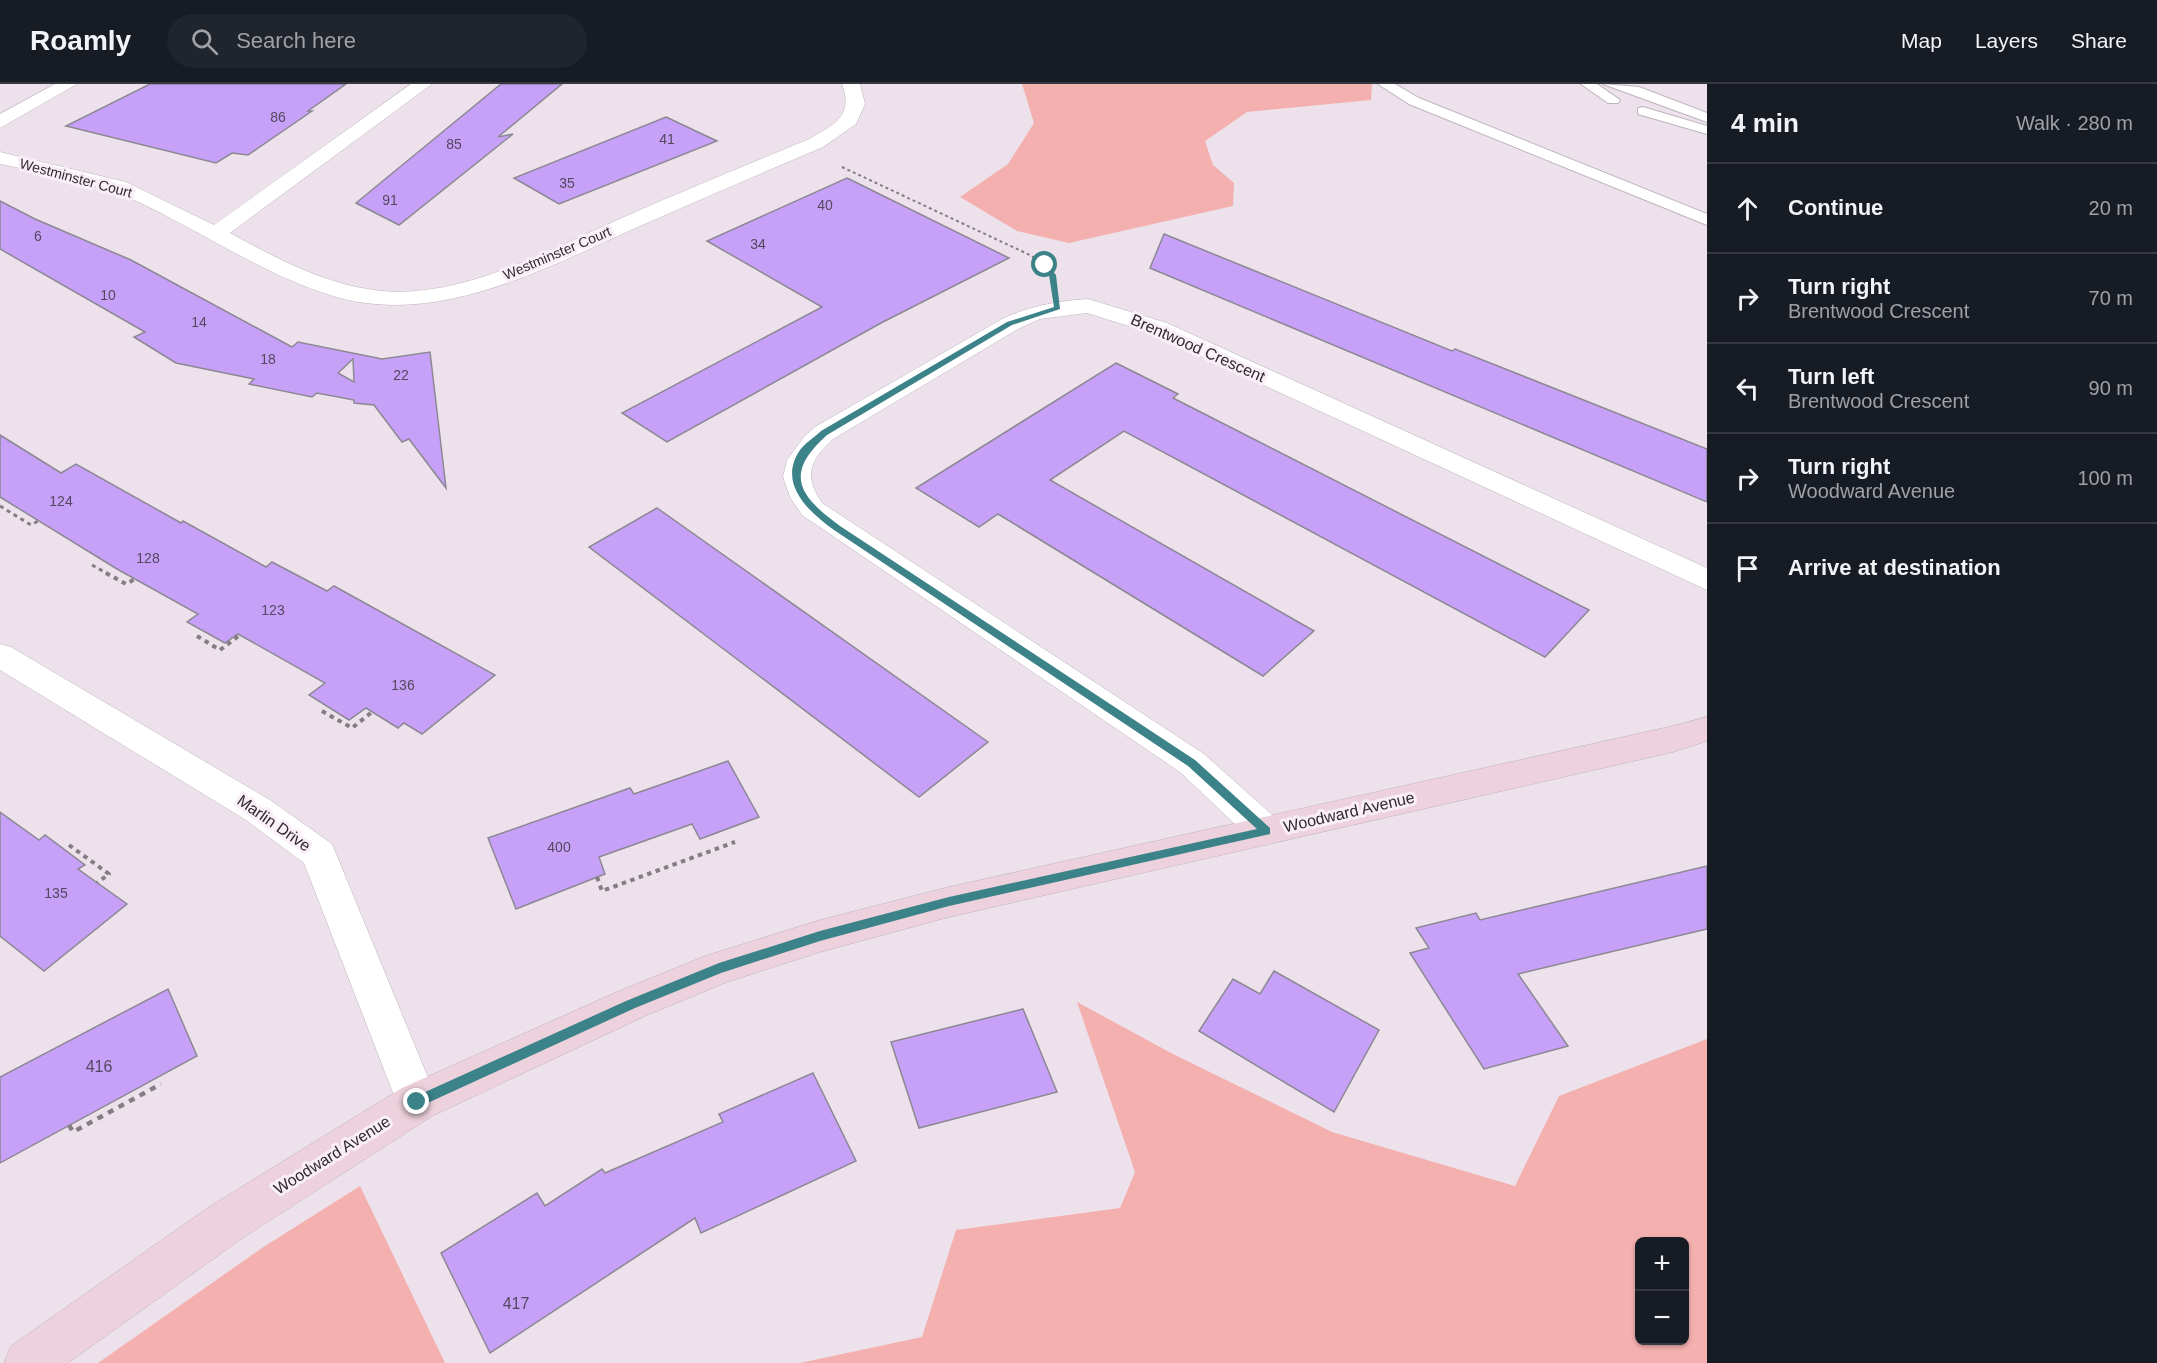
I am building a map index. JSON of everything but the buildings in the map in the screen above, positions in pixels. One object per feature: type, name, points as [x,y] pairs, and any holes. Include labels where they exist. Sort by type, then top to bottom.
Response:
[{"type":"street","points":[[0,122],[68,84]]},
{"type":"street","points":[[214,235],[423,84]]},
{"type":"street","name":"Westminster Court","points":[[0,158],[115,185],[214,235],[340,291],[388,297],[433,294],[518,272],[834,134],[855,113],[857,98],[850,84]]},
{"type":"street","name":"Brentwood Crescent","points":[[1266,831],[1192,763],[837,528],[812,509],[798,489],[797,468],[804,451],[824,433],[1010,324],[1057,308],[1088,306],[1120,314],[1159,328],[1707,580]]},
{"type":"street","name":"Marlin Drive","points":[[0,655],[258,810],[318,854],[417,1102]]},
{"type":"street","name":"Woodward Avenue","points":[[28,1363],[234,1217],[417,1102],[600,1018],[719,968],[820,936],[949,902],[1673,739],[1707,729]]},
{"type":"lane","points":[[1385,84],[1414,101],[1707,220]]},
{"type":"lane","points":[[1588,84],[1612,100]]},
{"type":"lane","points":[[1610,84],[1634,90],[1707,118]]},
{"type":"lane","points":[[1643,111],[1707,130]]},
{"type":"path","points":[[803,148],[1032,256],[1045,265],[1053,275],[1057,308]]},
{"type":"path","points":[[0,506],[31,525],[38,521]]},
{"type":"path","points":[[6,509],[13,506]]},
{"type":"path","points":[[92,565],[126,585],[135,579]]},
{"type":"path","points":[[197,636],[220,650],[240,635]]},
{"type":"path","points":[[322,711],[352,728],[372,712]]},
{"type":"path","points":[[597,877],[602,891],[735,842]]},
{"type":"path","points":[[69,845],[109,874],[97,883]]},
{"type":"path","points":[[69,1125],[73,1132],[161,1084]]},
{"type":"shaded area","points":[[1022,84],[1372,84],[1371,100],[1247,112],[1205,141],[1213,165],[1234,183],[1233,206],[1069,243],[1017,231],[960,197],[1008,164],[1034,123]]},
{"type":"shaded area","points":[[1077,1002],[1173,1054],[1332,1132],[1515,1186],[1559,1096],[1707,1039],[1707,1363],[800,1363],[922,1337],[956,1230],[1120,1208],[1135,1172]]},
{"type":"shaded area","points":[[360,1186],[445,1363],[98,1363],[262,1248]]},
{"type":"route","points":[[417,1102],[518,1054],[719,968],[820,936],[949,902],[1266,831],[1192,763],[837,528],[812,509],[798,489],[797,468],[804,451],[824,433],[1010,324],[1032,314],[1057,308],[1053,275],[1045,265]]}]
